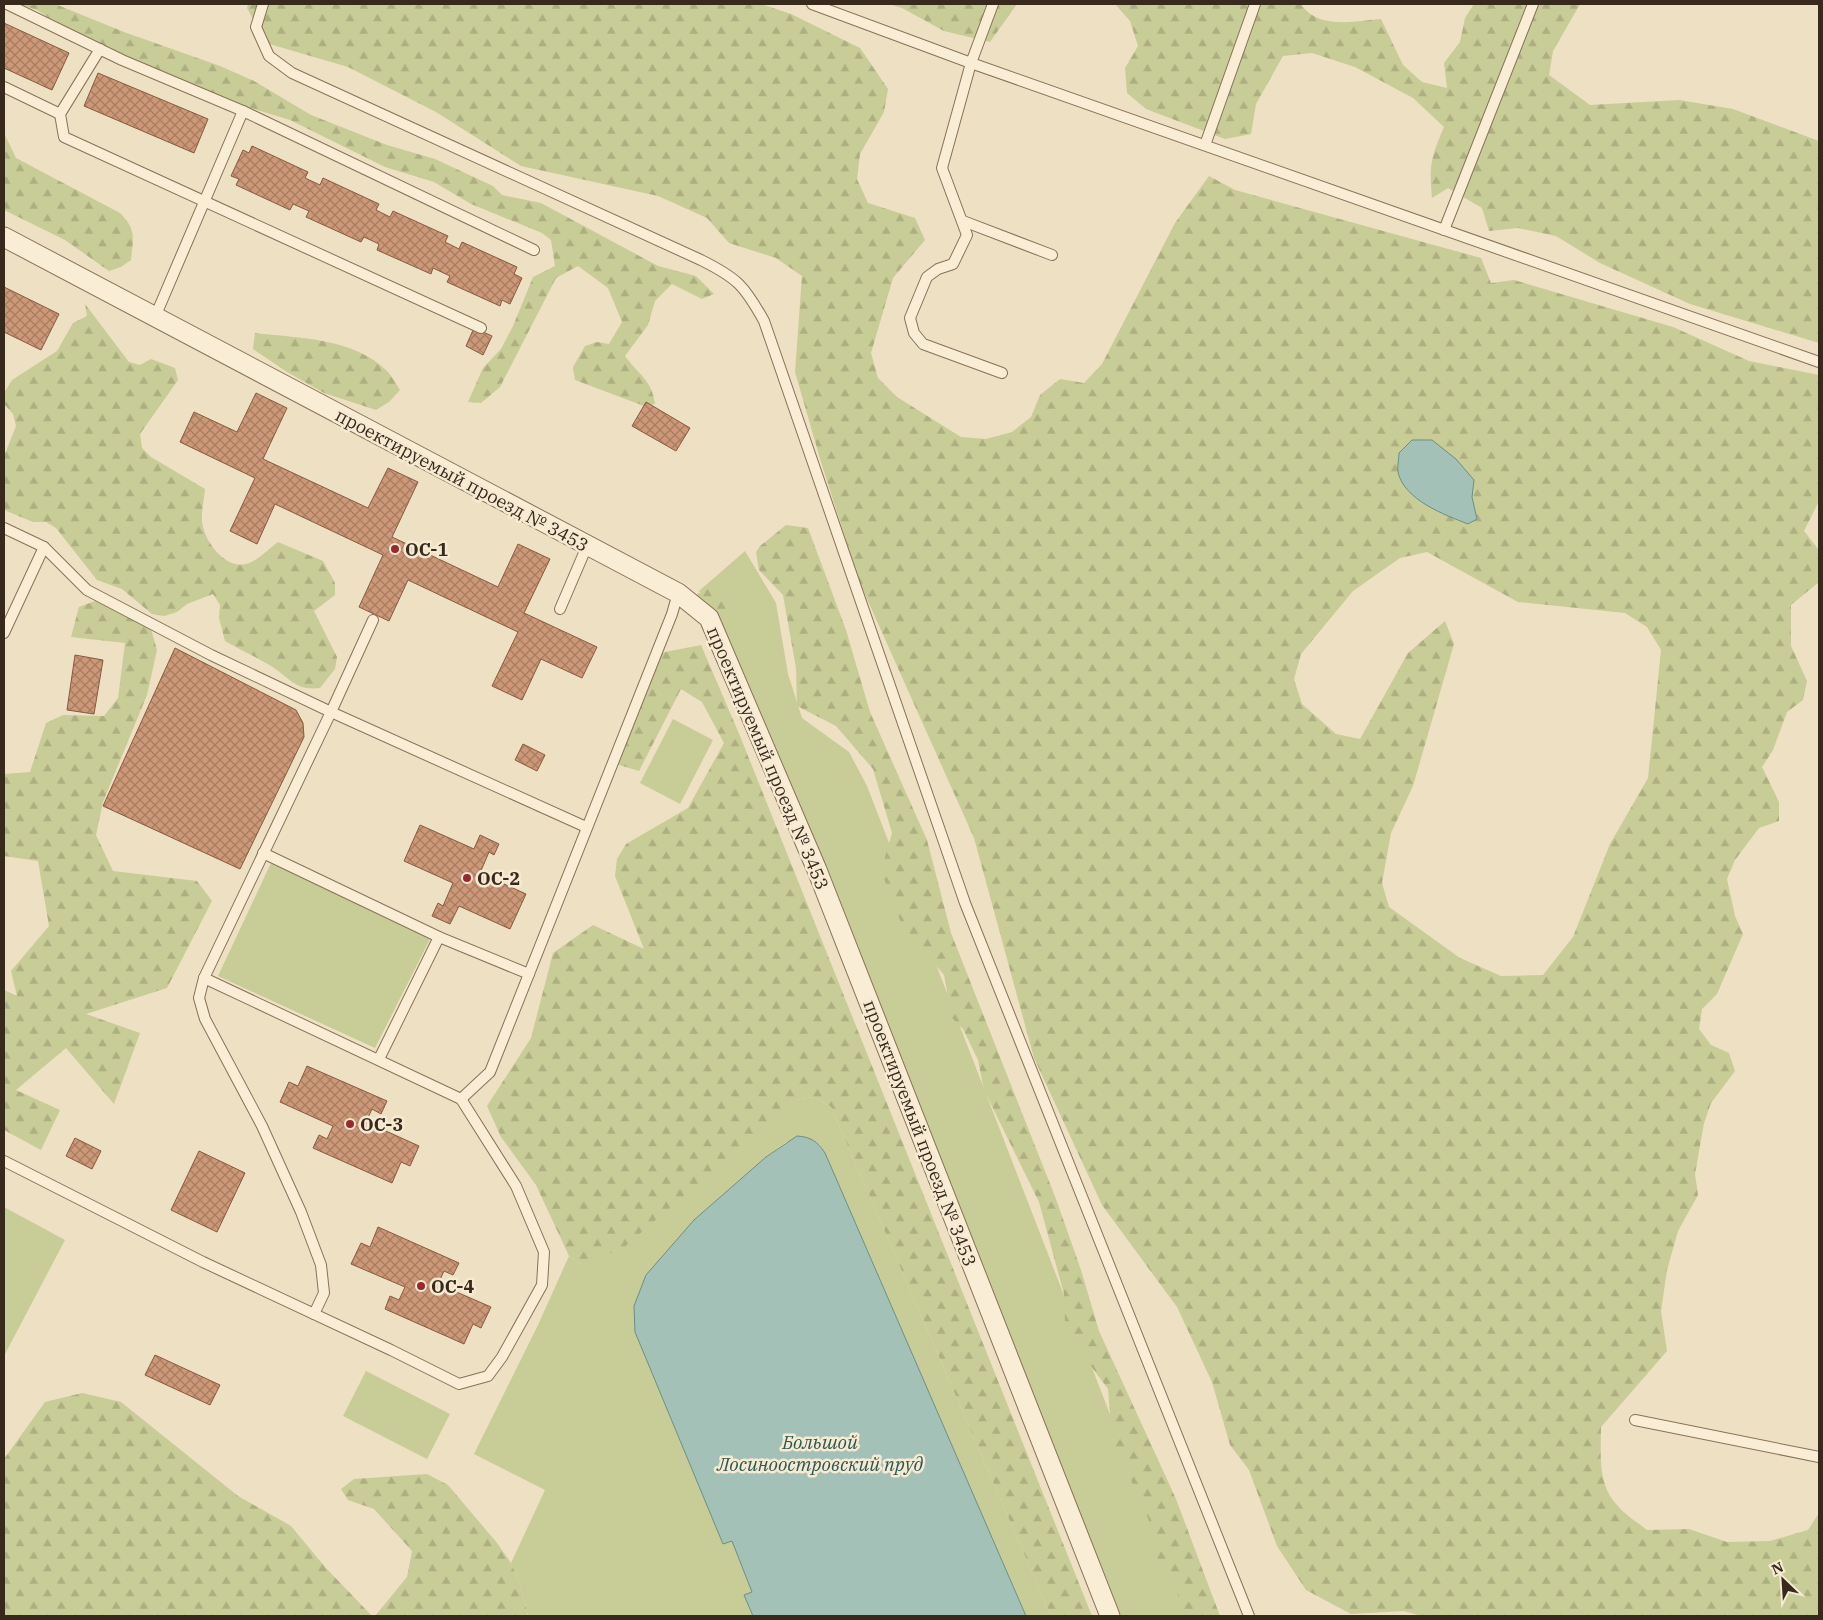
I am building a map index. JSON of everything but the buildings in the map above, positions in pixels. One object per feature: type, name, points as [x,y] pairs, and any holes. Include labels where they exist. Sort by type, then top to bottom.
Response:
[{"type":"street","name":"проектируемый проезд № 3453","points":[[4,237],[678,593],[709,618],[805,843],[1110,1616]]},
{"type":"lane","points":[[7,4],[100,49],[243,111],[534,250]]},
{"type":"lane","points":[[263,4],[256,27],[269,56],[292,73],[730,274],[750,295],[764,321],[965,902],[1250,1616]]},
{"type":"lane","points":[[812,4],[971,63],[1819,362]]},
{"type":"lane","points":[[993,4],[971,63],[942,168],[967,235],[960,254],[953,264],[938,269],[927,277],[910,318],[914,333],[923,344],[1002,373]]},
{"type":"lane","points":[[1205,145],[1255,4]]},
{"type":"lane","points":[[1444,230],[1533,4]]},
{"type":"lane","points":[[100,49],[60,114],[64,137],[481,328]]},
{"type":"lane","points":[[4,87],[60,114]]},
{"type":"lane","points":[[155,318],[243,111]]},
{"type":"lane","points":[[963,222],[1052,255]]},
{"type":"lane","points":[[4,528],[44,547],[87,590],[211,655],[331,712],[586,827]]},
{"type":"lane","points":[[560,609],[588,546]]},
{"type":"lane","points":[[4,633],[44,547]]},
{"type":"lane","points":[[461,1099],[490,1072],[672,614],[678,593]]},
{"type":"lane","points":[[314,1314],[324,1293],[321,1265],[301,1212],[262,1126],[205,1019],[198,998],[204,978],[373,620]]},
{"type":"lane","points":[[263,853],[439,937],[528,974]]},
{"type":"lane","points":[[379,1059],[439,937]]},
{"type":"lane","points":[[4,1161],[203,1262],[458,1384],[488,1376],[502,1357],[542,1285],[544,1252],[516,1186],[461,1099],[204,978]]},
{"type":"lane","points":[[1635,1420],[1819,1457]]},
{"type":"green space","points":[[18,4],[55,4],[124,32],[220,66],[254,81],[311,115],[387,145],[435,159],[493,186],[502,195],[541,203],[658,266],[696,276],[714,294],[702,299],[672,284],[655,301],[648,325],[625,356],[651,389],[655,404],[644,406],[575,380],[573,367],[585,346],[597,342],[609,344],[622,322],[608,288],[578,266],[556,278],[500,387],[481,403],[468,402],[483,368],[501,349],[513,326],[533,277],[555,266],[551,240],[542,233],[471,204],[434,182],[385,167],[290,120],[147,76],[113,61],[37,10]]},
{"type":"green space","points":[[248,4],[761,4],[791,14],[860,48],[888,89],[884,112],[860,154],[857,179],[868,203],[915,218],[925,240],[893,278],[871,353],[878,378],[897,397],[961,437],[986,439],[1012,432],[1031,417],[1040,395],[1060,379],[1084,383],[1102,364],[1175,223],[1209,176],[1235,190],[1481,258],[1491,283],[1514,280],[1673,327],[1749,361],[1819,375],[1819,501],[1804,531],[1819,550],[1819,582],[1791,605],[1791,646],[1807,681],[1803,700],[1787,712],[1773,750],[1762,767],[1779,802],[1779,821],[1759,828],[1735,860],[1727,879],[1735,916],[1743,934],[1717,994],[1702,1009],[1699,1029],[1711,1045],[1729,1053],[1735,1071],[1711,1103],[1704,1123],[1695,1174],[1698,1195],[1678,1231],[1667,1270],[1661,1311],[1667,1351],[1601,1427],[1601,1447],[1603,1478],[1606,1487],[1617,1505],[1647,1530],[1689,1529],[1727,1542],[1770,1541],[1808,1530],[1819,1513],[1819,1616],[1421,1616],[1404,1611],[1351,1614],[1306,1590],[1277,1546],[1249,1470],[1230,1445],[1212,1382],[1177,1307],[1102,1205],[1034,1058],[974,838],[859,581],[821,462],[795,372],[802,276],[776,258],[729,243],[707,218],[658,196],[521,166],[436,112],[348,67],[266,43],[247,8]],"holes":[[[1427,552],[1518,602],[1625,613],[1647,627],[1661,650],[1648,778],[1610,844],[1573,937],[1543,975],[1501,976],[1460,958],[1389,907],[1382,883],[1391,833],[1413,786],[1454,644],[1445,621],[1408,653],[1360,739],[1336,734],[1302,704],[1294,679],[1301,654],[1353,591],[1400,558]]]},
{"type":"green space","points":[[889,4],[1017,4],[990,42],[944,31],[902,8]]},
{"type":"green space","points":[[1115,4],[1301,4],[1317,18],[1327,21],[1349,22],[1381,19],[1403,65],[1422,82],[1447,88],[1444,63],[1460,42],[1465,18],[1474,4],[1580,4],[1553,51],[1549,75],[1590,105],[1679,100],[1733,109],[1819,141],[1819,343],[1690,304],[1600,263],[1556,236],[1518,228],[1489,231],[1482,208],[1448,188],[1432,198],[1432,162],[1444,127],[1413,98],[1355,67],[1312,53],[1283,56],[1256,104],[1251,134],[1225,139],[1146,109],[1127,93],[1125,68],[1138,46],[1130,21]]},
{"type":"green space","points":[[4,133],[16,158],[120,213],[129,224],[133,235],[131,260],[121,267],[109,271],[65,240],[4,210]]},
{"type":"green space","points":[[85,304],[129,362],[140,365],[151,359],[175,368],[178,380],[140,434],[142,448],[151,457],[205,489],[202,523],[205,534],[218,554],[231,563],[246,564],[259,558],[278,542],[323,561],[335,583],[335,595],[314,611],[337,657],[335,669],[320,688],[304,688],[299,686],[266,663],[225,641],[219,618],[220,605],[213,594],[187,604],[177,612],[164,616],[152,614],[122,589],[97,580],[56,528],[46,522],[33,522],[4,510],[4,456],[16,426],[13,414],[5,405],[4,393],[12,380],[57,351],[73,323],[87,316]]},
{"type":"green space","points":[[255,333],[325,342],[359,352],[374,360],[387,371],[400,390],[389,402],[376,410],[324,393],[287,372],[253,349]]},
{"type":"green space","points":[[786,525],[808,528],[846,630],[870,712],[927,840],[951,933],[1056,1199],[1081,1270],[1099,1331],[1176,1499],[1220,1616],[1181,1616],[1177,1588],[1161,1574],[1148,1518],[1112,1438],[1108,1389],[1076,1346],[1065,1323],[1064,1294],[1039,1202],[984,1090],[978,1060],[963,1029],[952,1018],[944,975],[902,925],[881,871],[892,833],[873,769],[836,726],[797,706],[796,668],[783,595],[759,570],[756,552],[760,546]]},
{"type":"green space","points":[[745,551],[776,603],[788,674],[802,718],[849,752],[867,786],[1188,1616],[1119,1616],[719,615],[699,591]]},
{"type":"green space","points":[[718,585],[732,608],[728,615],[730,626],[722,634],[697,598],[697,594]]},
{"type":"green space","points":[[95,601],[149,622],[157,650],[147,695],[103,802],[96,835],[113,871],[197,881],[212,901],[167,988],[86,1014],[140,1033],[114,1104],[66,1048],[16,1090],[60,1110],[41,1150],[4,1130],[4,990],[17,996],[11,971],[49,926],[38,861],[4,856],[4,774],[30,772],[46,723],[63,715],[104,716],[118,698],[125,643],[71,637],[79,607]]},
{"type":"green space","points":[[701,645],[740,736],[1092,1616],[1051,1616],[831,1107],[814,1097],[795,1100],[622,1249],[581,1264],[569,1256],[536,1185],[501,1137],[487,1106],[531,1038],[553,953],[593,925],[644,949],[615,876],[617,859],[626,844],[688,808],[724,743],[702,702],[681,689],[639,771],[616,764],[660,653]]},
{"type":"green space","points":[[673,719],[713,740],[680,804],[640,783]]},
{"type":"green space","points":[[271,863],[430,939],[375,1048],[218,976]]},
{"type":"green space","points":[[814,1097],[831,1107],[1051,1616],[1026,1616],[825,1153],[819,1144],[786,1142],[694,1220],[635,1332],[723,1543],[732,1540],[753,1592],[744,1595],[753,1616],[528,1616],[521,1586],[511,1563],[545,1490],[474,1454],[538,1325],[569,1256],[581,1264],[795,1100]]},
{"type":"green space","points":[[4,1207],[65,1240],[4,1356]]},
{"type":"green space","points":[[366,1371],[450,1414],[427,1459],[343,1416]]},
{"type":"green space","points":[[82,1393],[121,1402],[238,1496],[291,1526],[325,1567],[372,1616],[4,1616],[4,1459],[45,1402]]},
{"type":"green space","points":[[427,1474],[448,1485],[497,1543],[511,1563],[521,1586],[528,1616],[375,1616],[407,1577],[412,1551],[374,1509],[348,1500],[341,1489],[354,1479]]},
{"type":"water","points":[[1412,440],[1432,440],[1456,459],[1474,480],[1472,497],[1477,519],[1468,524],[1437,511],[1408,491],[1398,472],[1398,465],[1399,453]]},
{"type":"water","name":"Большой Лосиноостровский пруд","points":[[797,1136],[813,1140],[825,1153],[1026,1616],[753,1616],[744,1595],[752,1592],[732,1541],[723,1544],[635,1332],[634,1306],[646,1275],[694,1220],[766,1157]]},
{"type":"place","name":"ОС-1","points":[[395,549]]},
{"type":"place","name":"ОС-2","points":[[467,878]]},
{"type":"place","name":"ОС-3","points":[[350,1124]]},
{"type":"place","name":"ОС-4","points":[[421,1286]]}]
